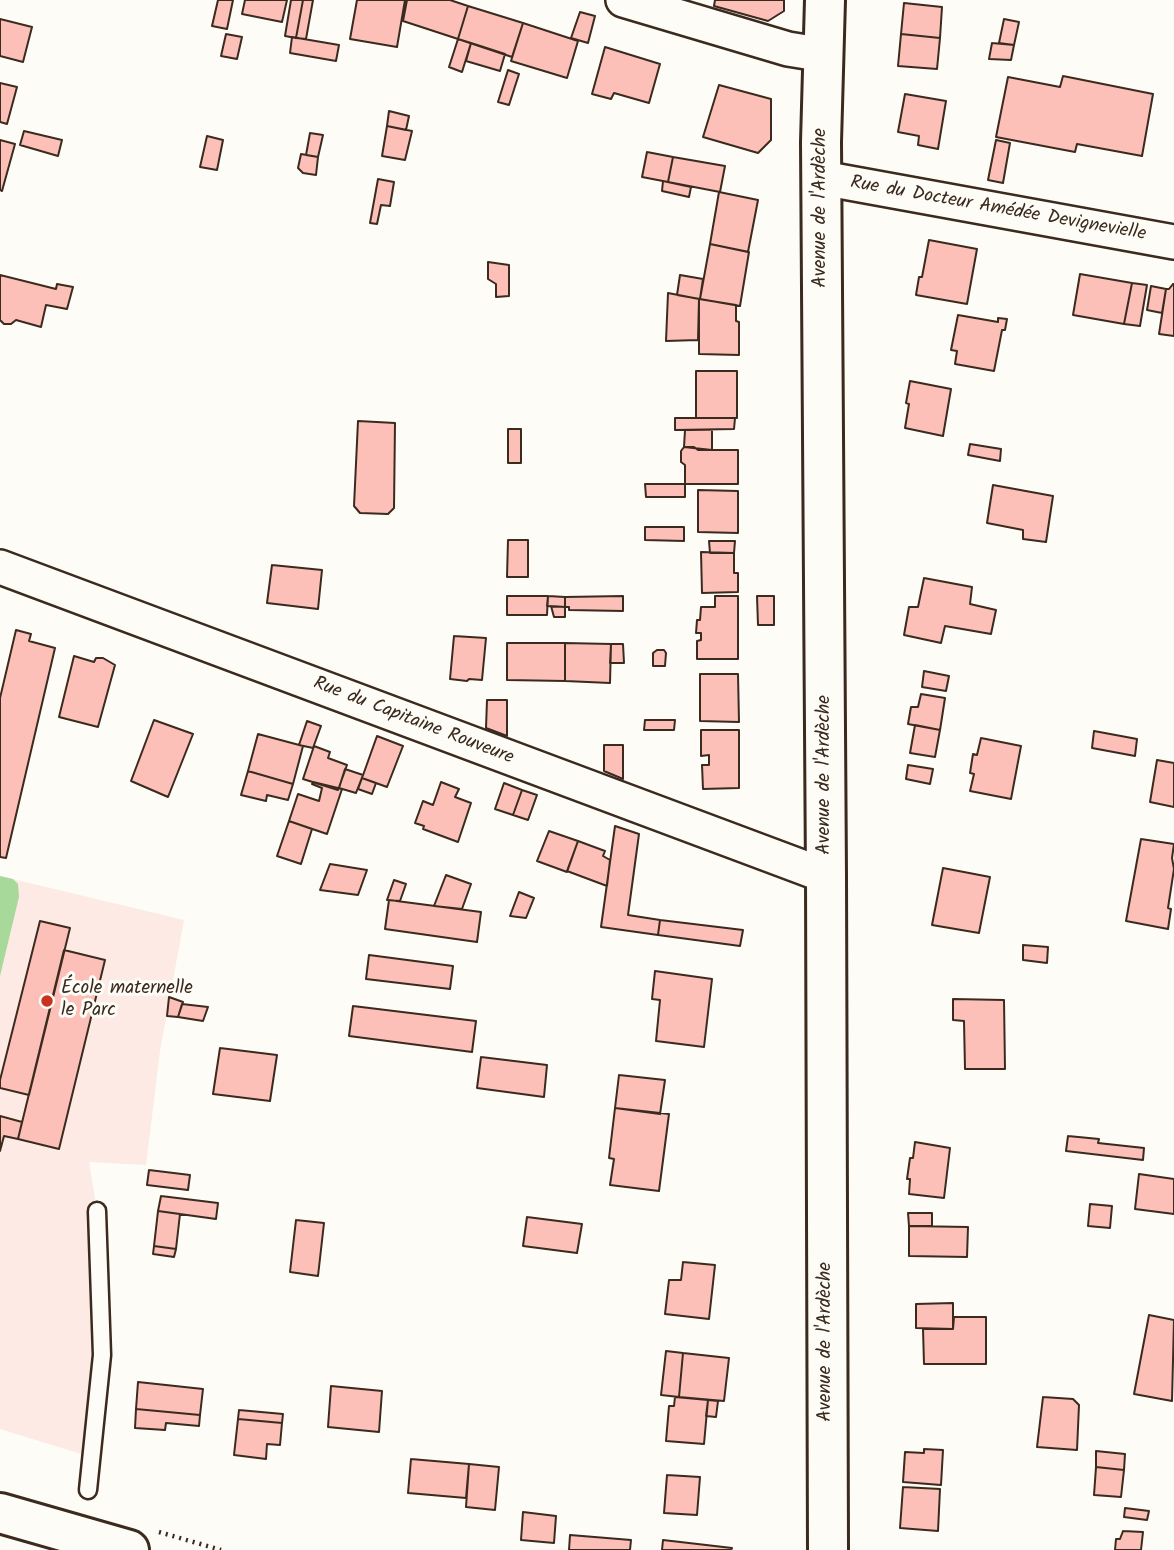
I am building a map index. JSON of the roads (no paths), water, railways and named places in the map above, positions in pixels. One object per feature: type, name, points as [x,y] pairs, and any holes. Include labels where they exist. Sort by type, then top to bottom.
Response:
[{"type":"street","points":[[623,0],[788,49],[825,55]]},
{"type":"street","name":"Avenue de l'Ardèche","points":[[825,0],[821,142],[828,1550]]},
{"type":"street","name":"Rue du Docteur Amédée Devignevielle","points":[[822,178],[1174,242]]},
{"type":"street","name":"Rue du Capitaine Rouveure","points":[[0,567],[826,876]]},
{"type":"street","points":[[0,1513],[129,1550]]},
{"type":"lane","points":[[88,1490],[102,1354],[97,1211]]},
{"type":"place","name":"École maternelle le Parc","points":[[47,1001]]}]
